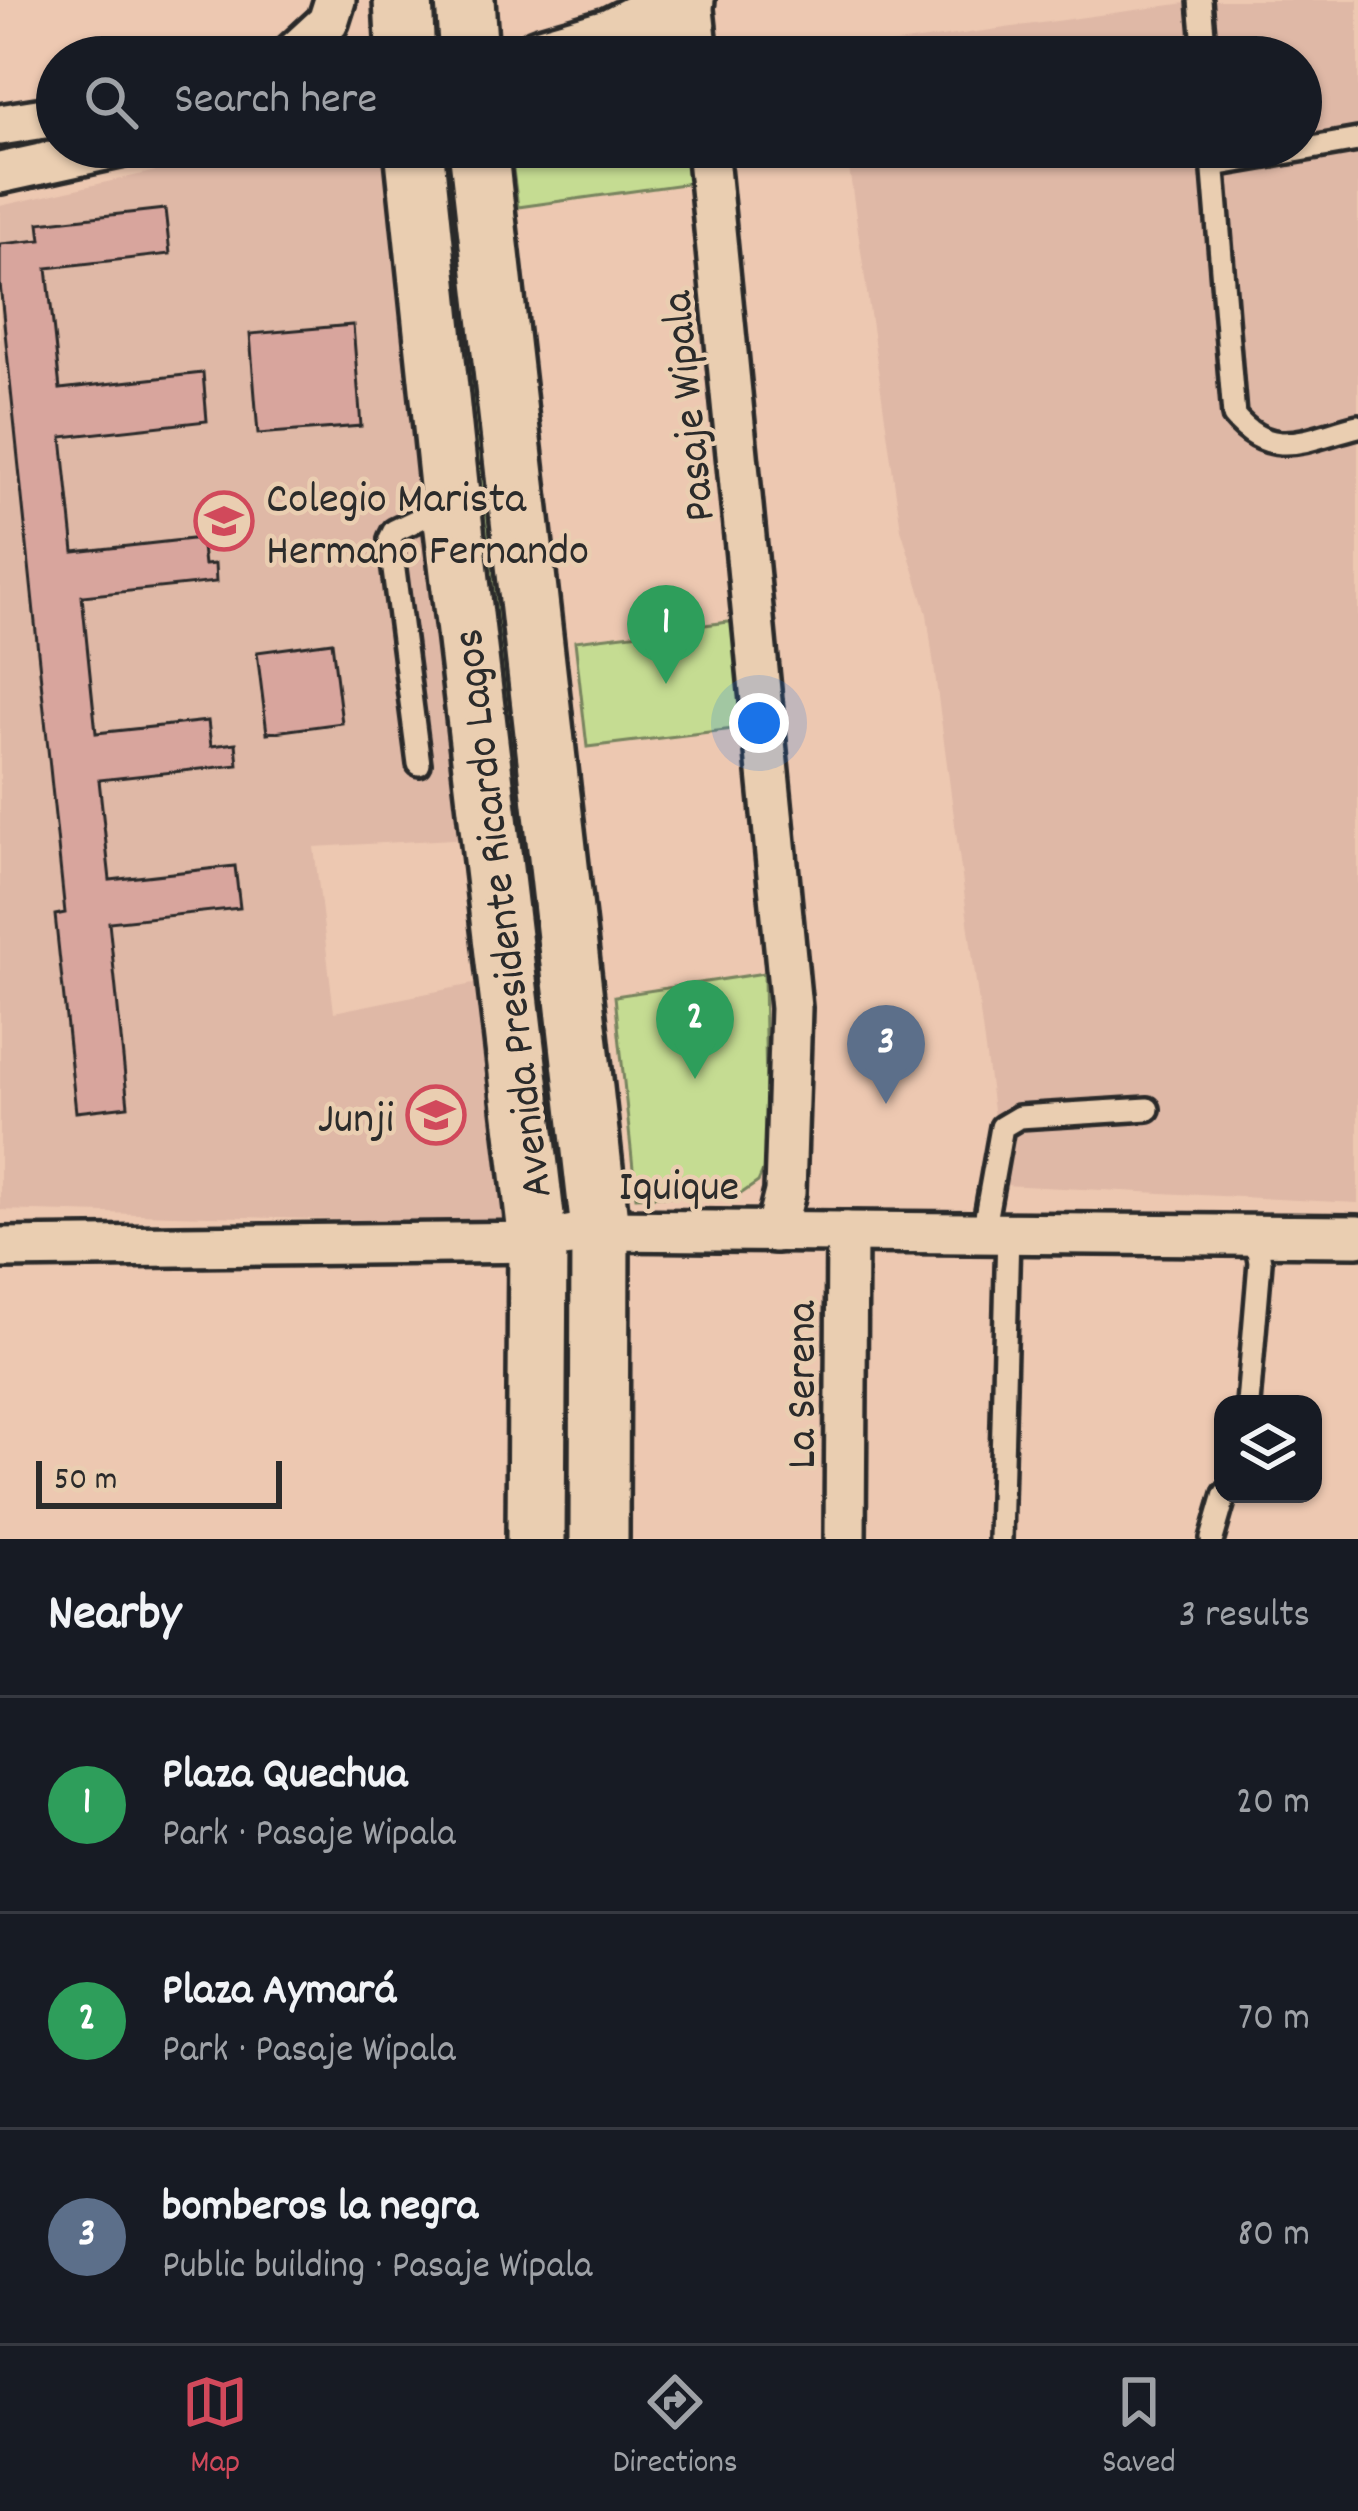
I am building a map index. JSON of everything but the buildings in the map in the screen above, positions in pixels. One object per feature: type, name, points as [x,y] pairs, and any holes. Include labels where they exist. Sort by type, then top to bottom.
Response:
[{"type":"street","points":[[313,36],[328,22],[335,0]]},
{"type":"street","points":[[403,0],[405,36]]},
{"type":"street","points":[[465,0],[468,36]]},
{"type":"street","points":[[616,36],[688,0],[694,36]]},
{"type":"street","points":[[0,125],[36,119]]},
{"type":"street","points":[[0,173],[36,165]]},
{"type":"street","name":"Avenida Presidente Ricardo Lagos","points":[[416,168],[538,1242],[536,1539]]},
{"type":"street","name":"Avenida Presidente Ricardo Lagos","points":[[480,168],[600,1230],[599,1539]]},
{"type":"street","name":"Pasaje Wipala","points":[[709,168],[790,1008],[786,1172],[775,1232]]},
{"type":"street","name":"Iquique","points":[[0,1248],[538,1242],[600,1230],[1358,1236]]},
{"type":"street","name":"La Serena","points":[[845,1539],[848,1232]]},
{"type":"lane","points":[[1200,0],[1203,36]]},
{"type":"lane","points":[[1322,144],[1358,140]]},
{"type":"lane","points":[[1214,168],[1234,416],[1248,434],[1274,446],[1358,426]]},
{"type":"lane","points":[[419,764],[390,539],[394,531],[451,504]]},
{"type":"lane","points":[[1000,1539],[995,1233],[1002,1127],[1019,1118],[1148,1109]]},
{"type":"lane","points":[[1248,1395],[1260,1262],[1256,1235]]},
{"type":"lane","points":[[1212,1539],[1223,1503]]},
{"type":"shaded area","points":[[1208,0],[1358,0],[1358,1203],[1003,1185],[927,614],[901,529],[849,168],[1322,168],[1322,36],[948,36]]},
{"type":"shaded area","name":"Colegio Marista Hermano Fernando","points":[[169,168],[403,168],[487,837],[314,847],[334,1012],[503,978],[525,1225],[0,1210],[0,206]]},
{"type":"green space","points":[[441,168],[466,168],[591,1231],[588,1539],[554,1539]]},
{"type":"green space","points":[[513,168],[689,168],[691,183],[518,207]]},
{"type":"green space","points":[[745,620],[758,726],[587,747],[575,641]]},
{"type":"green space","points":[[764,973],[767,1162],[758,1182],[742,1193],[636,1197],[615,996]]},
{"type":"place","name":"Colegio Marista Hermano Fernando","points":[[224,521]]},
{"type":"place","name":"Plaza Quechua","points":[[666,684]]},
{"type":"place","name":"Plaza Aymará","points":[[695,1079]]},
{"type":"place","name":"bomberos la negra","points":[[886,1104]]},
{"type":"place","name":"Junji","points":[[436,1115]]}]
